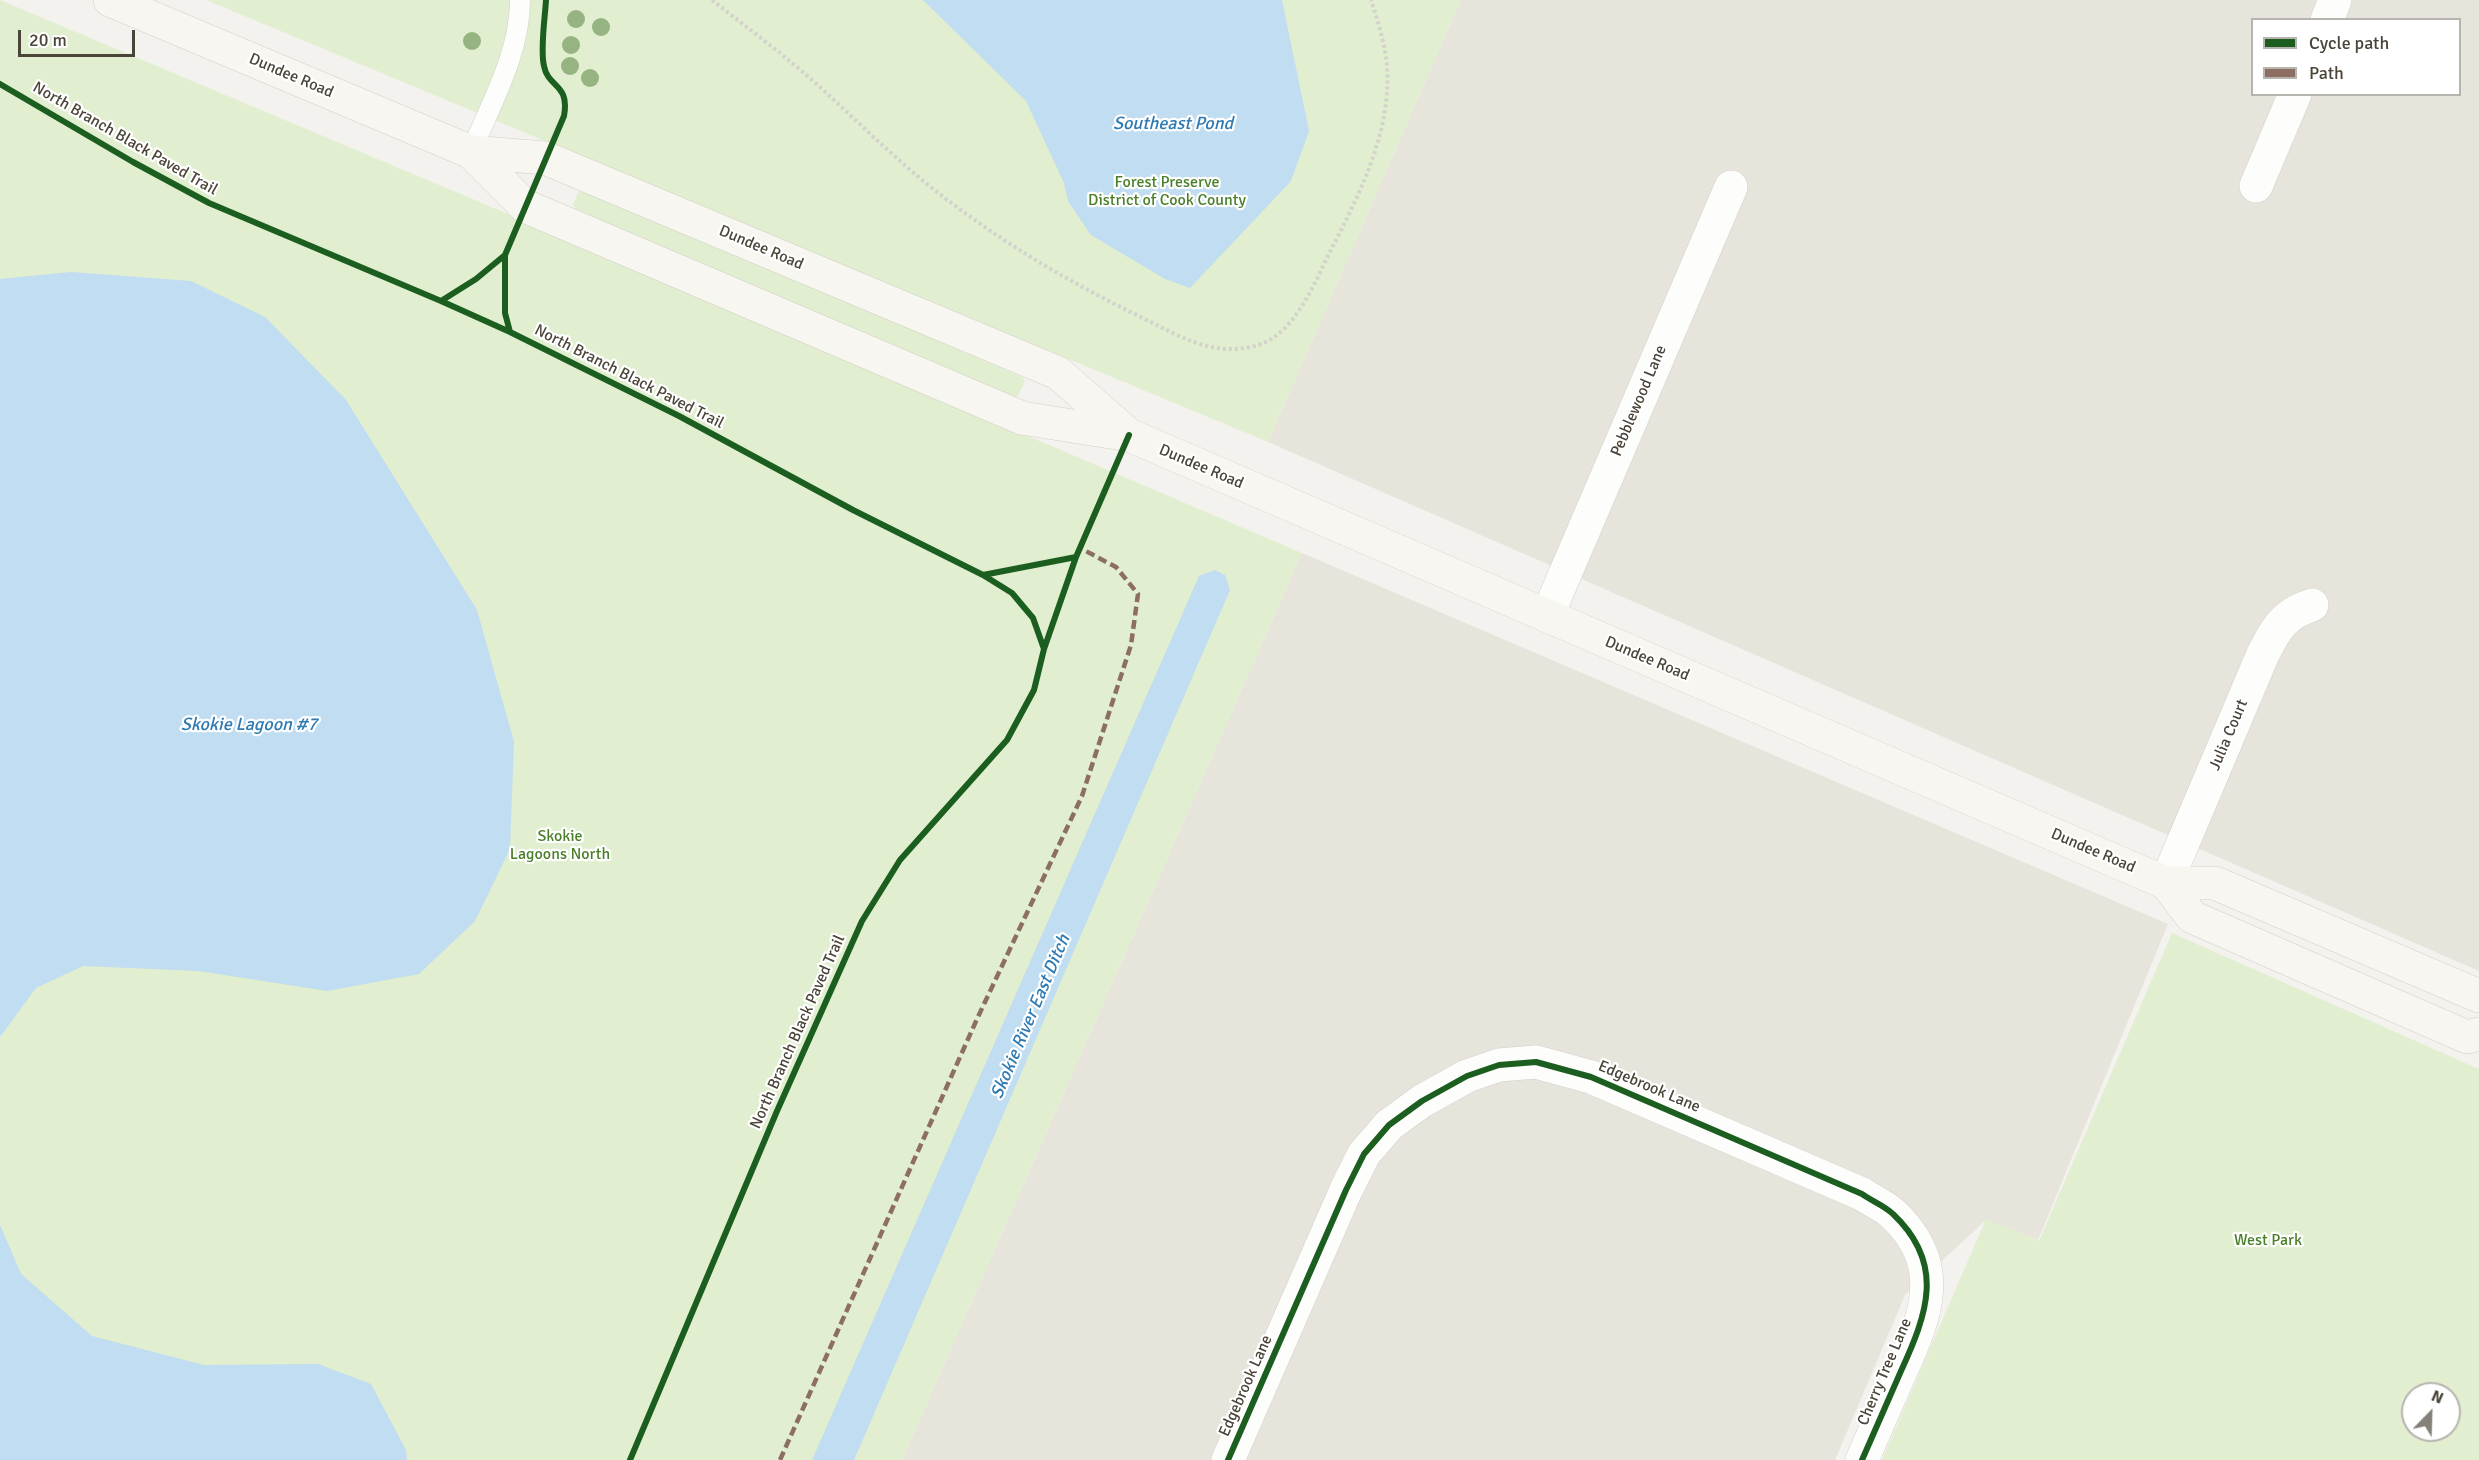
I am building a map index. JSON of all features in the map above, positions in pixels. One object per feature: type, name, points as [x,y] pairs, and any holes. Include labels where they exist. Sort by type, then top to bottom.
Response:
[{"type":"main road","name":"Dundee Road","points":[[110,0],[471,152],[545,158],[1058,373],[1129,435]]},
{"type":"main road","name":"Dundee Road","points":[[471,152],[525,206],[1022,418],[1129,435],[2166,883],[2215,883],[2479,996]]},
{"type":"main road","name":"Dundee Road","points":[[2166,883],[2192,917],[2467,1037],[2479,1034]]},
{"type":"street","points":[[2328,18],[2335,0]]},
{"type":"street","points":[[2256,186],[2294,96]]},
{"type":"street","name":"Pebblewood Lane","points":[[1547,616],[1731,187]]},
{"type":"street","name":"Julia Court","points":[[2166,883],[2274,632],[2287,616],[2312,606]]},
{"type":"street","name":"Edgebrook Lane","points":[[1228,1460],[1346,1190],[1364,1154],[1389,1125],[1422,1101],[1467,1076],[1499,1065],[1536,1062],[1592,1077],[1862,1194],[1892,1213],[1911,1234],[1923,1257]]},
{"type":"street","name":"Cherry Tree Lane","points":[[1862,1460],[1915,1340],[1926,1309],[1927,1282],[1923,1257]]},
{"type":"lane","points":[[471,152],[511,57],[520,22],[520,0]]},
{"type":"path","points":[[712,0],[808,76],[912,171],[957,207],[1070,282],[1197,343],[1227,351],[1258,346],[1281,332],[1304,301],[1357,199],[1378,142],[1387,99],[1387,66],[1371,0]]},
{"type":"shaded area","points":[[1461,0],[2479,0],[2479,971],[1268,442]]},
{"type":"shaded area","points":[[1302,553],[2168,924],[2038,1240],[1986,1220],[1905,1295],[1835,1460],[902,1460]]},
{"type":"green space","name":"Skokie Lagoons North","points":[[0,0],[1302,553],[902,1460],[0,1460]]},
{"type":"green space","name":"Forest Preserve District of Cook County","points":[[206,0],[1461,0],[1268,442]]},
{"type":"green space","points":[[586,188],[1022,377],[1025,382],[1017,397],[1013,398],[576,211],[573,204],[580,189]]},
{"type":"green space","name":"West Park","points":[[2172,933],[2479,1069],[2479,1460],[1882,1460],[1986,1219],[2039,1241]]},
{"type":"water","name":"Southeast Pond","points":[[923,0],[1282,0],[1309,131],[1291,181],[1190,288],[1165,279],[1091,235],[1068,201],[1064,183],[1026,101]]},
{"type":"water","name":"Skokie Lagoon #7","points":[[71,272],[191,281],[265,317],[346,400],[477,610],[514,742],[510,849],[475,921],[419,974],[327,991],[199,971],[83,966],[36,988],[0,1037],[0,279]]},
{"type":"water","name":"Skokie River East Ditch","points":[[1215,570],[1225,575],[1230,590],[854,1460],[812,1460],[1199,576]]},
{"type":"water","points":[[0,1225],[21,1274],[92,1336],[204,1365],[318,1364],[371,1384],[406,1450],[407,1460],[0,1460]]},
{"type":"marked path","points":[[780,1460],[977,1019],[1082,796],[1131,645],[1138,594],[1116,567],[1080,548]]},
{"type":"cycle path","points":[[510,332],[505,313],[505,255],[564,116],[564,97],[546,73],[544,66],[546,0]]},
{"type":"cycle path","name":"North Branch Black Paved Trail","points":[[0,84],[133,162],[209,203],[510,332],[679,416],[853,510],[983,575],[1012,593],[1033,618],[1044,649],[1034,690],[1007,740],[900,860],[862,921],[777,1111],[630,1460]]},
{"type":"cycle path","points":[[441,301],[476,279],[505,255]]},
{"type":"cycle path","points":[[1044,649],[1076,557],[1129,435]]},
{"type":"cycle path","points":[[983,575],[1076,557]]},
{"type":"cycle path","points":[[1228,1460],[1346,1190],[1364,1154],[1389,1125],[1422,1101],[1467,1076],[1499,1065],[1536,1062],[1591,1077],[1862,1194],[1890,1211],[1910,1233],[1920,1252],[1926,1271],[1927,1290],[1924,1309],[1910,1350],[1862,1460]]}]
